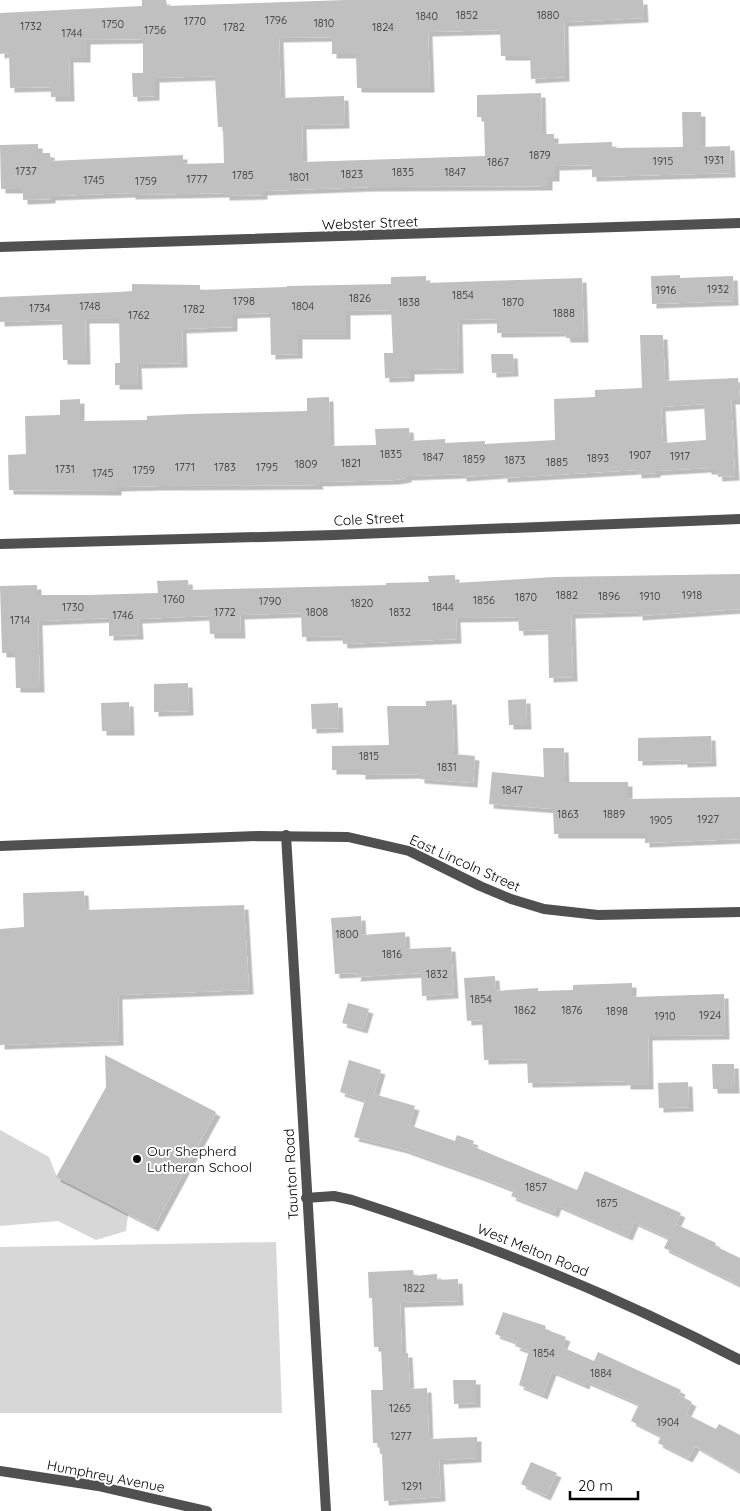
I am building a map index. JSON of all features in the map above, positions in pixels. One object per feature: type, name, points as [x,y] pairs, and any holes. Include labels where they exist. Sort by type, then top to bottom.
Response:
[{"type":"street","name":"Webster Street","points":[[0,247],[740,223]]},
{"type":"street","name":"Cole Street","points":[[0,544],[334,535],[740,519]]},
{"type":"street","name":"East Lincoln Street","points":[[0,846],[286,835],[348,836],[409,851],[480,886],[511,899],[544,909],[598,915],[740,912]]},
{"type":"street","name":"Taunton Road","points":[[286,835],[326,1511]]},
{"type":"street","name":"West Melton Road","points":[[306,1198],[334,1196],[352,1200],[478,1242],[613,1298],[740,1360]]},
{"type":"street","name":"Humphrey Avenue","points":[[0,1471],[107,1488],[207,1511]]},
{"type":"shaded area","points":[[0,1130],[49,1157],[57,1177],[128,1214],[126,1231],[96,1240],[58,1221],[0,1226]]},
{"type":"shaded area","points":[[276,1242],[282,1413],[0,1413],[0,1247]]},
{"type":"building","points":[[142,0],[166,0],[167,6],[346,0],[643,0],[644,18],[564,22],[565,77],[531,79],[530,56],[501,56],[500,30],[428,32],[430,88],[357,88],[356,54],[332,54],[332,37],[279,38],[281,98],[344,96],[345,124],[302,125],[303,162],[485,156],[484,117],[477,117],[477,95],[541,93],[542,134],[554,134],[554,144],[612,142],[612,148],[683,147],[682,112],[701,112],[701,147],[730,146],[731,173],[592,177],[592,165],[555,166],[555,177],[548,177],[548,186],[369,187],[263,191],[263,195],[225,196],[225,193],[131,195],[131,193],[51,196],[51,199],[23,200],[23,189],[1,189],[0,145],[38,144],[38,153],[50,153],[51,161],[183,155],[183,164],[224,163],[223,127],[218,127],[215,76],[155,78],[155,96],[133,97],[132,73],[143,73],[143,39],[86,40],[86,58],[69,58],[70,97],[51,97],[51,87],[10,88],[9,53],[0,54],[0,13],[142,6]]},
{"type":"building","points":[[680,275],[680,278],[733,276],[734,301],[652,304],[651,276]]},
{"type":"building","points":[[426,276],[426,283],[582,278],[584,338],[566,338],[565,332],[497,333],[497,319],[458,320],[459,369],[410,370],[410,377],[385,378],[384,353],[393,353],[391,310],[346,311],[346,335],[298,335],[298,354],[271,355],[270,313],[233,314],[233,327],[182,329],[183,363],[137,364],[138,385],[115,385],[115,363],[120,363],[119,319],[85,319],[86,360],[63,360],[62,320],[0,322],[0,297],[132,291],[132,284],[200,285],[200,290],[391,284],[391,277]]},
{"type":"building","points":[[640,335],[663,335],[665,381],[738,378],[740,400],[731,400],[735,476],[718,477],[717,470],[707,470],[707,468],[637,474],[637,470],[503,478],[503,474],[462,477],[462,474],[407,476],[407,478],[395,480],[318,482],[319,485],[117,487],[117,491],[9,490],[8,455],[26,454],[25,416],[60,415],[60,400],[80,399],[80,421],[147,420],[147,416],[190,414],[307,411],[307,398],[329,397],[330,446],[376,445],[375,429],[409,428],[410,441],[445,439],[445,443],[485,441],[485,444],[555,440],[554,399],[595,397],[595,390],[642,388]],"holes":[[[704,404],[706,440],[663,443],[661,407]]]},
{"type":"building","points":[[491,354],[513,354],[514,372],[492,373]]},
{"type":"building","points":[[740,574],[740,609],[638,616],[638,612],[571,614],[573,677],[549,678],[548,630],[519,631],[518,617],[456,618],[457,639],[343,644],[342,636],[302,637],[301,613],[240,615],[241,634],[210,634],[209,616],[138,619],[139,635],[109,636],[109,618],[38,621],[40,688],[16,688],[15,653],[2,653],[0,586],[37,585],[37,595],[87,595],[158,593],[157,581],[188,580],[189,590],[386,585],[386,583],[429,582],[428,576],[455,575],[455,583],[554,577]]},
{"type":"building","points":[[188,683],[189,711],[154,712],[154,684]]},
{"type":"building","points":[[526,699],[527,725],[509,725],[508,700]]},
{"type":"building","points":[[452,700],[454,754],[475,756],[473,783],[420,779],[420,774],[361,775],[361,770],[332,770],[332,746],[389,745],[387,706],[426,706],[426,701]]},
{"type":"building","points":[[129,702],[130,731],[102,731],[101,703]]},
{"type":"building","points":[[338,703],[339,728],[312,729],[311,704]]},
{"type":"building","points":[[711,736],[712,762],[683,763],[683,760],[638,761],[638,738]]},
{"type":"building","points":[[543,748],[564,748],[565,782],[628,782],[628,799],[740,797],[740,839],[645,843],[645,834],[554,834],[553,809],[489,804],[492,772],[544,777]]},
{"type":"building","points":[[84,891],[85,910],[244,905],[249,990],[118,995],[119,1041],[0,1045],[0,929],[24,927],[23,893]]},
{"type":"building","points":[[361,916],[362,935],[405,932],[406,949],[451,947],[454,994],[422,996],[421,973],[356,977],[357,973],[335,974],[331,918]]},
{"type":"building","points":[[495,976],[496,991],[538,988],[538,991],[573,990],[573,985],[632,983],[632,997],[724,994],[725,1035],[648,1036],[649,1085],[626,1085],[626,1081],[528,1083],[527,1059],[484,1060],[482,1020],[467,1021],[464,978]]},
{"type":"building","points":[[348,1003],[369,1009],[363,1029],[342,1023]]},
{"type":"building","points":[[105,1055],[216,1112],[154,1227],[56,1177],[106,1087]]},
{"type":"building","points":[[349,1060],[381,1070],[374,1094],[415,1106],[409,1125],[455,1141],[457,1135],[474,1141],[472,1146],[577,1190],[585,1171],[681,1213],[669,1238],[634,1222],[628,1236],[557,1205],[554,1213],[511,1196],[514,1190],[481,1177],[403,1149],[354,1137],[365,1100],[340,1092]]},
{"type":"building","points":[[712,1064],[734,1064],[735,1089],[713,1089]]},
{"type":"building","points":[[688,1082],[689,1107],[659,1108],[658,1083]]},
{"type":"building","points":[[676,1224],[716,1243],[715,1246],[740,1258],[740,1285],[664,1248]]},
{"type":"building","points":[[413,1270],[414,1276],[437,1274],[437,1280],[458,1279],[459,1301],[400,1303],[402,1353],[408,1353],[410,1389],[427,1388],[429,1439],[477,1437],[477,1458],[439,1460],[441,1497],[384,1501],[382,1454],[380,1454],[379,1443],[373,1443],[371,1390],[383,1390],[381,1347],[374,1347],[372,1298],[369,1298],[368,1272]]},
{"type":"building","points":[[503,1312],[546,1326],[545,1329],[566,1337],[562,1347],[594,1361],[598,1352],[681,1390],[679,1395],[692,1402],[686,1414],[716,1429],[719,1424],[740,1435],[740,1472],[695,1446],[688,1458],[658,1443],[661,1436],[631,1421],[639,1404],[586,1381],[585,1385],[552,1371],[543,1395],[519,1385],[529,1351],[515,1346],[517,1342],[495,1334]]},
{"type":"building","points":[[453,1380],[476,1380],[476,1403],[454,1404]]},
{"type":"building","points":[[531,1462],[557,1473],[546,1496],[521,1484]]},
{"type":"place","name":"Our Shepherd Lutheran School","points":[[137,1159]]}]
